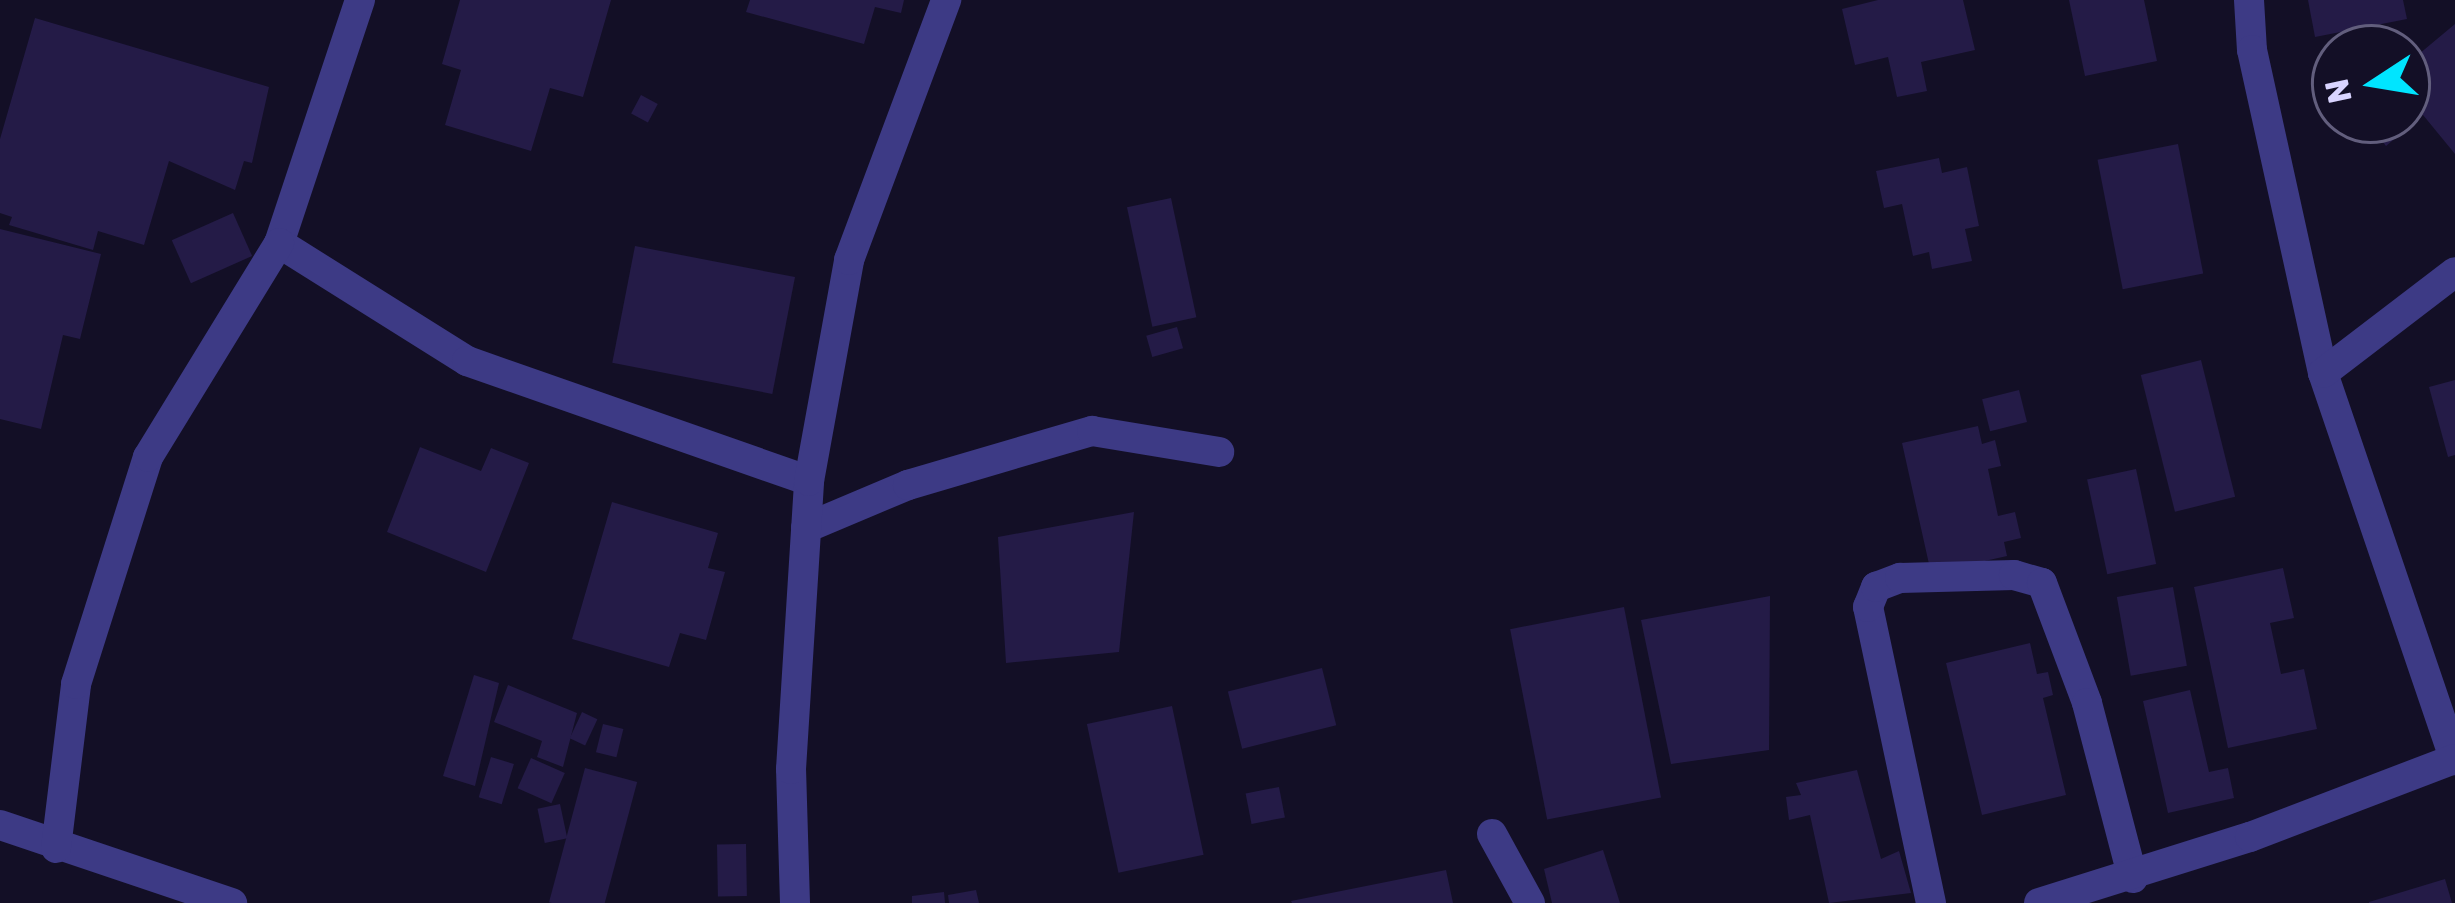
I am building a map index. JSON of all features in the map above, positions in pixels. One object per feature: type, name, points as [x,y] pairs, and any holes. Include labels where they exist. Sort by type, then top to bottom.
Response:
[{"type":"street","points":[[56,848],[76,684],[148,457],[279,243],[360,0]]},
{"type":"street","points":[[795,903],[791,769],[809,482],[849,260],[946,0]]},
{"type":"street","points":[[2039,903],[2133,878],[2455,760],[2323,373],[2252,50],[2249,0]]},
{"type":"street","points":[[279,243],[467,361],[809,482]]},
{"type":"street","points":[[2323,373],[2455,272]]},
{"type":"street","points":[[806,528],[945,472],[1092,431],[1219,452]]},
{"type":"street","points":[[1931,903],[1868,607],[1876,587],[1900,578],[2014,574],[2042,583],[2087,703],[2133,878]]},
{"type":"street","points":[[0,825],[56,848],[232,903]]},
{"type":"street","points":[[1492,834],[1530,903]]},
{"type":"building","points":[[460,0],[611,0],[583,97],[550,88],[531,151],[445,125],[461,70],[442,64]]},
{"type":"building","points":[[750,0],[904,0],[901,13],[875,7],[864,44],[746,12]]},
{"type":"building","points":[[1878,0],[1963,0],[1975,50],[1921,62],[1927,91],[1897,97],[1888,57],[1855,65],[1842,9]]},
{"type":"building","points":[[2069,0],[2144,0],[2157,61],[2085,76]]},
{"type":"building","points":[[2308,0],[2403,0],[2407,19],[2381,24],[2313,24]]},
{"type":"building","points":[[35,18],[269,87],[252,163],[244,161],[235,190],[169,161],[144,245],[98,231],[93,250],[9,225],[12,217],[0,213],[0,139]]},
{"type":"building","points":[[2455,24],[2455,154],[2431,125],[2431,44]]},
{"type":"building","points":[[641,95],[658,104],[648,122],[631,114]]},
{"type":"building","points":[[2178,144],[2203,274],[2123,289],[2098,160]]},
{"type":"building","points":[[1939,158],[1942,173],[1967,167],[1979,226],[1965,229],[1972,261],[1932,269],[1929,252],[1913,256],[1902,204],[1884,208],[1876,171]]},
{"type":"building","points":[[1171,198],[1196,317],[1152,327],[1127,207]]},
{"type":"building","points":[[233,213],[252,256],[191,283],[172,240]]},
{"type":"building","points":[[0,229],[101,254],[80,339],[63,335],[41,429],[0,419]]},
{"type":"building","points":[[635,246],[795,277],[772,394],[612,363]]},
{"type":"building","points":[[1177,327],[1183,348],[1152,357],[1146,336]]},
{"type":"building","points":[[2201,360],[2235,497],[2175,512],[2141,375]]},
{"type":"building","points":[[2455,380],[2455,455],[2448,457],[2429,387]]},
{"type":"building","points":[[2019,390],[2027,422],[1990,431],[1982,399]]},
{"type":"building","points":[[1978,426],[1982,444],[1995,440],[2001,466],[1988,469],[1998,516],[2015,512],[2021,538],[2004,542],[2007,556],[1931,573],[1902,443]]},
{"type":"building","points":[[420,447],[481,471],[491,448],[529,463],[486,572],[387,532]]},
{"type":"building","points":[[2136,469],[2156,564],[2107,574],[2087,479]]},
{"type":"building","points":[[612,502],[718,533],[708,568],[725,572],[706,640],[680,633],[669,667],[572,639]]},
{"type":"building","points":[[1134,512],[1119,652],[1006,663],[998,537]]},
{"type":"building","points":[[2283,568],[2294,618],[2270,623],[2281,674],[2304,669],[2317,729],[2228,748],[2194,587]]},
{"type":"building","points":[[2173,587],[2187,666],[2131,676],[2117,597]]},
{"type":"building","points":[[1770,596],[1769,750],[1671,764],[1641,620]]},
{"type":"building","points":[[1624,607],[1661,797],[1547,820],[1510,629]]},
{"type":"building","points":[[2030,643],[2037,674],[2048,672],[2053,695],[2043,698],[2066,795],[1982,815],[1946,663]]},
{"type":"building","points":[[1322,668],[1336,725],[1242,749],[1228,691]]},
{"type":"building","points":[[474,675],[499,683],[475,786],[443,776]]},
{"type":"building","points":[[508,685],[577,713],[563,767],[537,757],[542,741],[494,722]]},
{"type":"building","points":[[2190,690],[2209,772],[2228,768],[2234,798],[2168,813],[2143,701]]},
{"type":"building","points":[[1172,706],[1204,855],[1119,873],[1087,724]]},
{"type":"building","points":[[582,712],[597,719],[585,745],[570,738]]},
{"type":"building","points":[[603,724],[623,729],[616,757],[596,752]]},
{"type":"building","points":[[491,757],[514,764],[502,804],[479,797]]},
{"type":"building","points":[[531,758],[565,773],[551,803],[518,788]]},
{"type":"building","points":[[585,768],[637,782],[605,903],[549,902]]},
{"type":"building","points":[[1857,770],[1881,859],[1899,851],[1911,893],[1829,903],[1810,815],[1789,820],[1786,797],[1801,795],[1796,783]]},
{"type":"building","points":[[1279,787],[1285,817],[1252,824],[1246,793]]},
{"type":"building","points":[[560,804],[567,838],[545,843],[538,809]]},
{"type":"building","points":[[746,844],[747,896],[718,896],[717,845]]},
{"type":"building","points":[[1603,850],[1620,903],[1552,903],[1544,869]]},
{"type":"building","points":[[1446,870],[1453,903],[1291,901]]},
{"type":"building","points":[[2445,879],[2452,903],[2369,903],[2369,902]]},
{"type":"building","points":[[976,890],[979,903],[949,903],[948,895]]},
{"type":"building","points":[[944,892],[945,903],[912,903],[912,896]]}]
